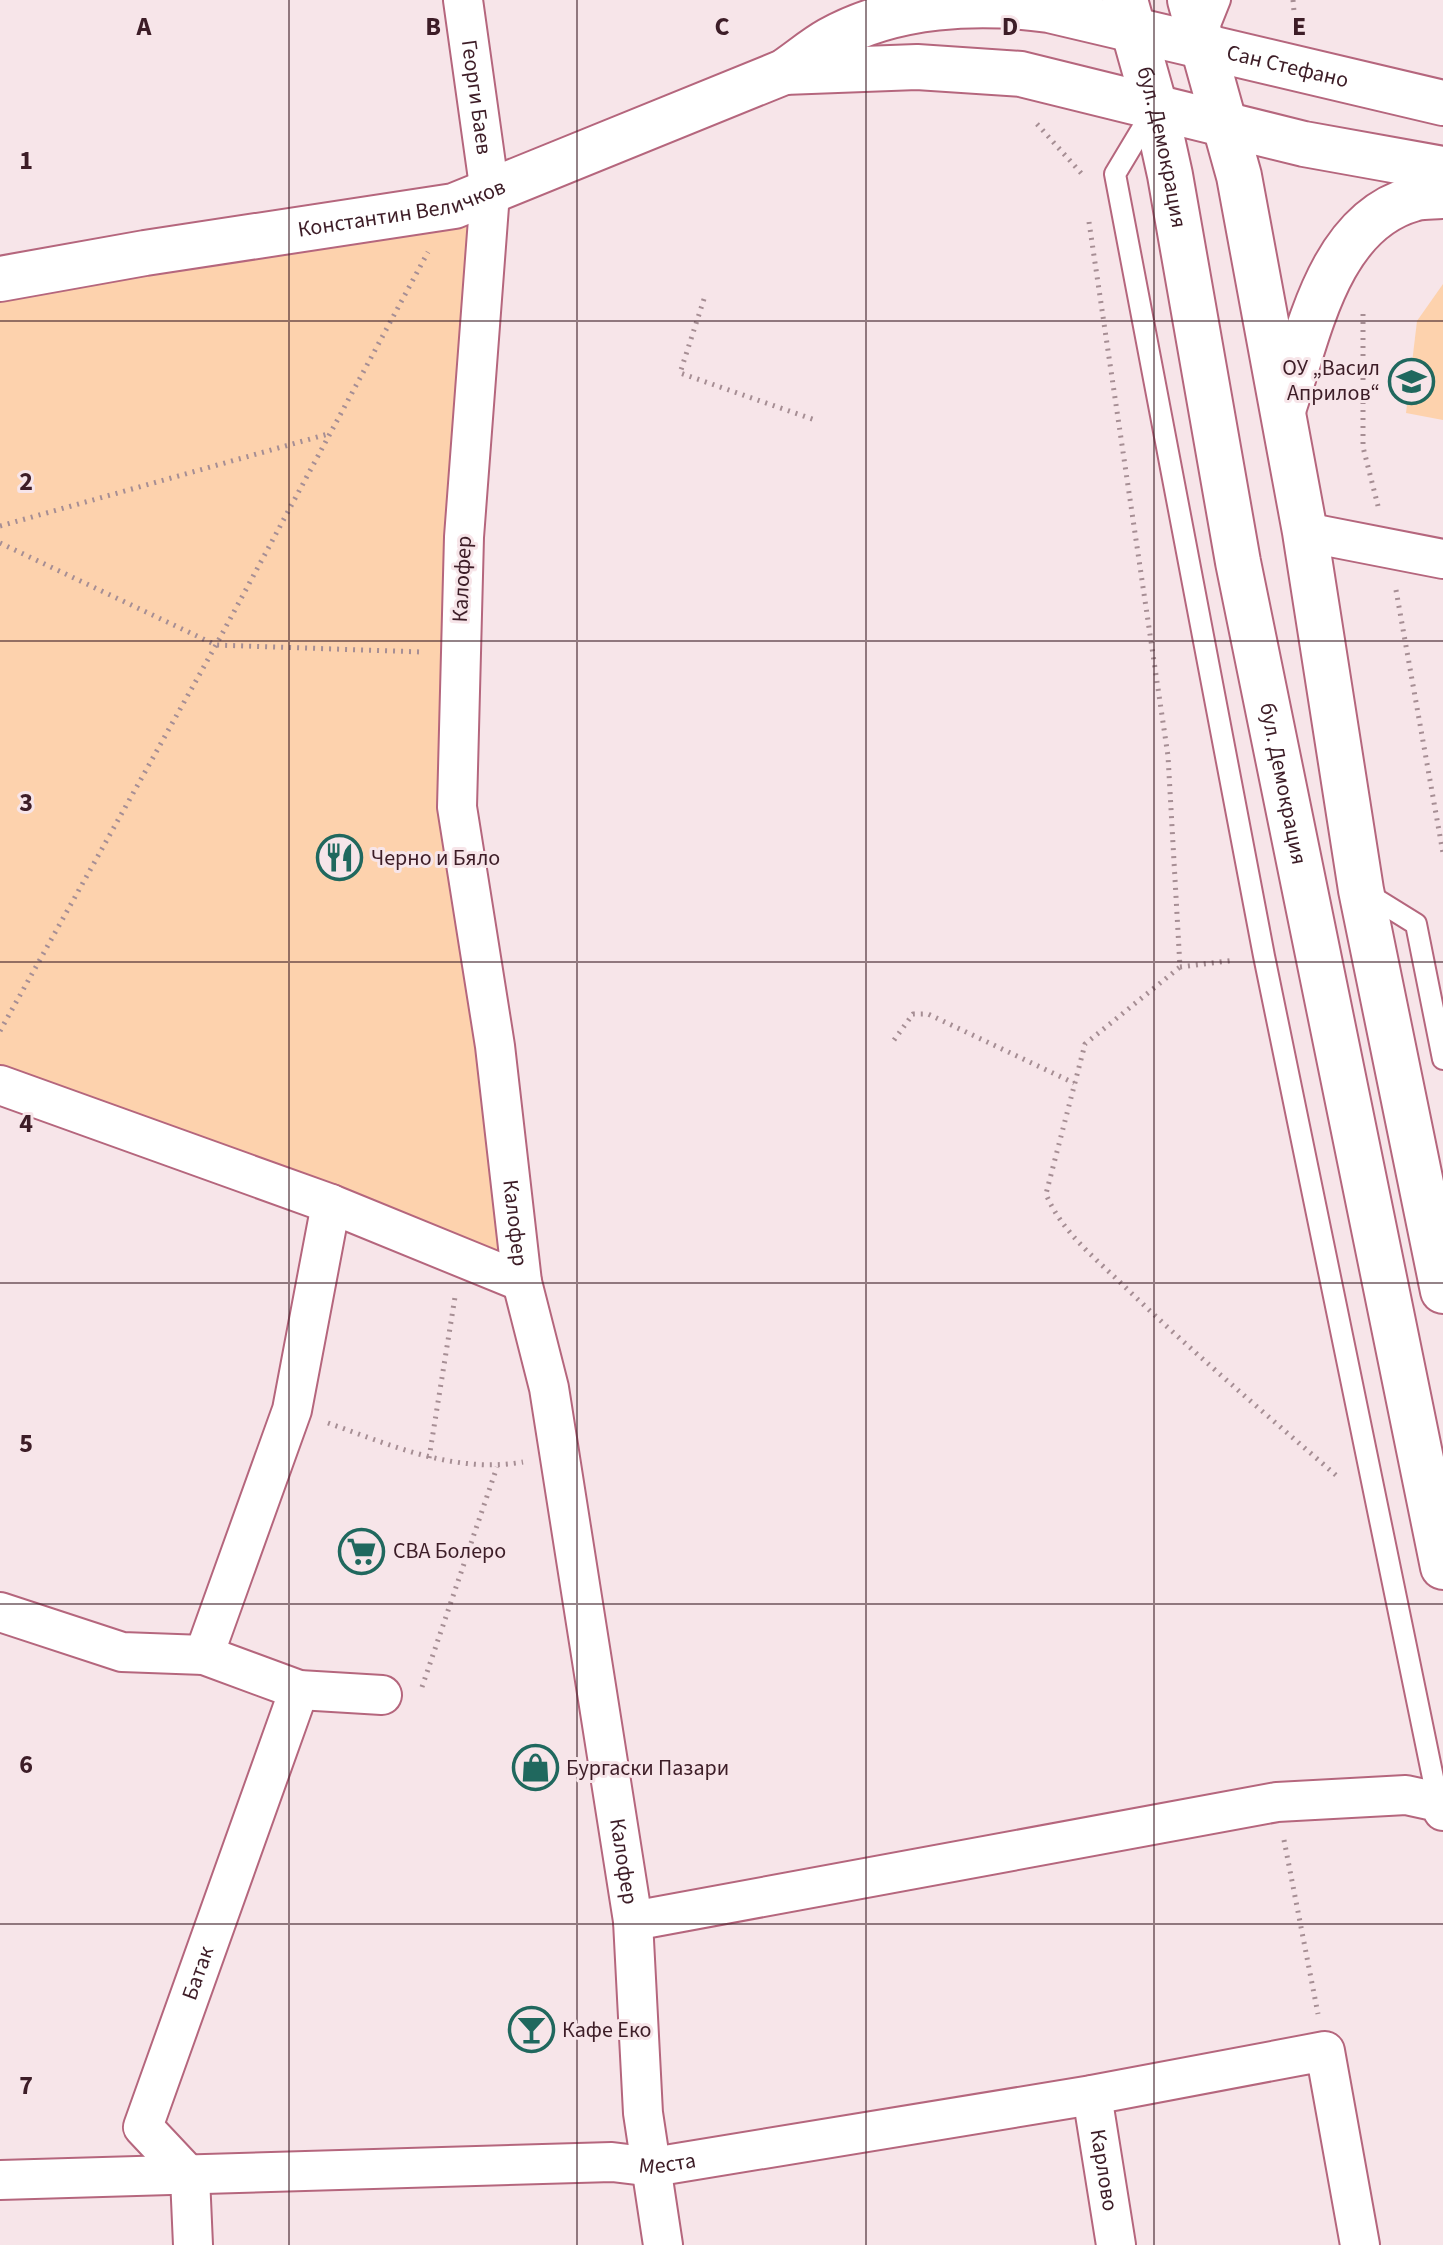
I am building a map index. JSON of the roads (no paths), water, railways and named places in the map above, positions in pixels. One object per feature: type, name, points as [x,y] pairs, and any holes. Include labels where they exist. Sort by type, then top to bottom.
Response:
[{"type":"main road","points":[[1190,0],[1239,176],[1305,532],[1361,890],[1443,1291]]},
{"type":"main road","name":"Константин Величков","points":[[0,279],[472,199],[784,72],[831,39],[890,17],[960,2],[1010,3],[1128,15]]},
{"type":"main road","name":"Сан Стефано","points":[[1128,15],[1201,46],[1443,103]]},
{"type":"main road","name":"бул. Демокрация","points":[[1128,15],[1155,107],[1238,562],[1443,1567]]},
{"type":"main road","name":"Константин Величков","points":[[784,72],[917,67],[983,69],[1039,77],[1155,107]]},
{"type":"main road","points":[[1155,107],[1304,144],[1443,169]]},
{"type":"main road","points":[[1282,412],[1326,286],[1346,249],[1379,216],[1412,199],[1443,196]]},
{"type":"street","name":"Георги Баев","points":[[463,0],[472,199]]},
{"type":"street","name":"Калофер","points":[[472,199],[457,807],[495,1046],[522,1282],[549,1388],[633,1921],[643,2113],[663,2245]]},
{"type":"street","points":[[1305,532],[1443,559]]},
{"type":"street","points":[[4,1099],[331,1204],[522,1282]]},
{"type":"street","points":[[204,1655],[292,1410],[331,1204]]},
{"type":"street","points":[[0,1612],[122,1652],[204,1655],[299,1690],[382,1695]]},
{"type":"street","name":"Батак","points":[[190,2177],[143,2127],[299,1690]]},
{"type":"street","points":[[633,1921],[1277,1802],[1406,1795],[1440,1807]]},
{"type":"street","name":"Места","points":[[0,2180],[190,2177],[612,2162],[653,2167],[1092,2095],[1325,2051],[1360,2245]]},
{"type":"street","name":"Карлово","points":[[1092,2095],[1116,2245]]},
{"type":"street","points":[[190,2177],[193,2245]]},
{"type":"lane","points":[[1201,46],[1220,0]]},
{"type":"lane","points":[[1155,107],[1115,174],[1264,956],[1440,1807]]},
{"type":"lane","points":[[1361,890],[1416,924],[1443,1059]]},
{"type":"place","name":"ОУ „Васил Априлов“","points":[[1411,381]]},
{"type":"place","name":"Черно и Бяло","points":[[340,858]]},
{"type":"place","name":"CBA Болеро","points":[[362,1551]]},
{"type":"place","name":"Бургаски Пазари","points":[[535,1768]]},
{"type":"place","name":"Кафе Еко","points":[[531,2030]]}]
